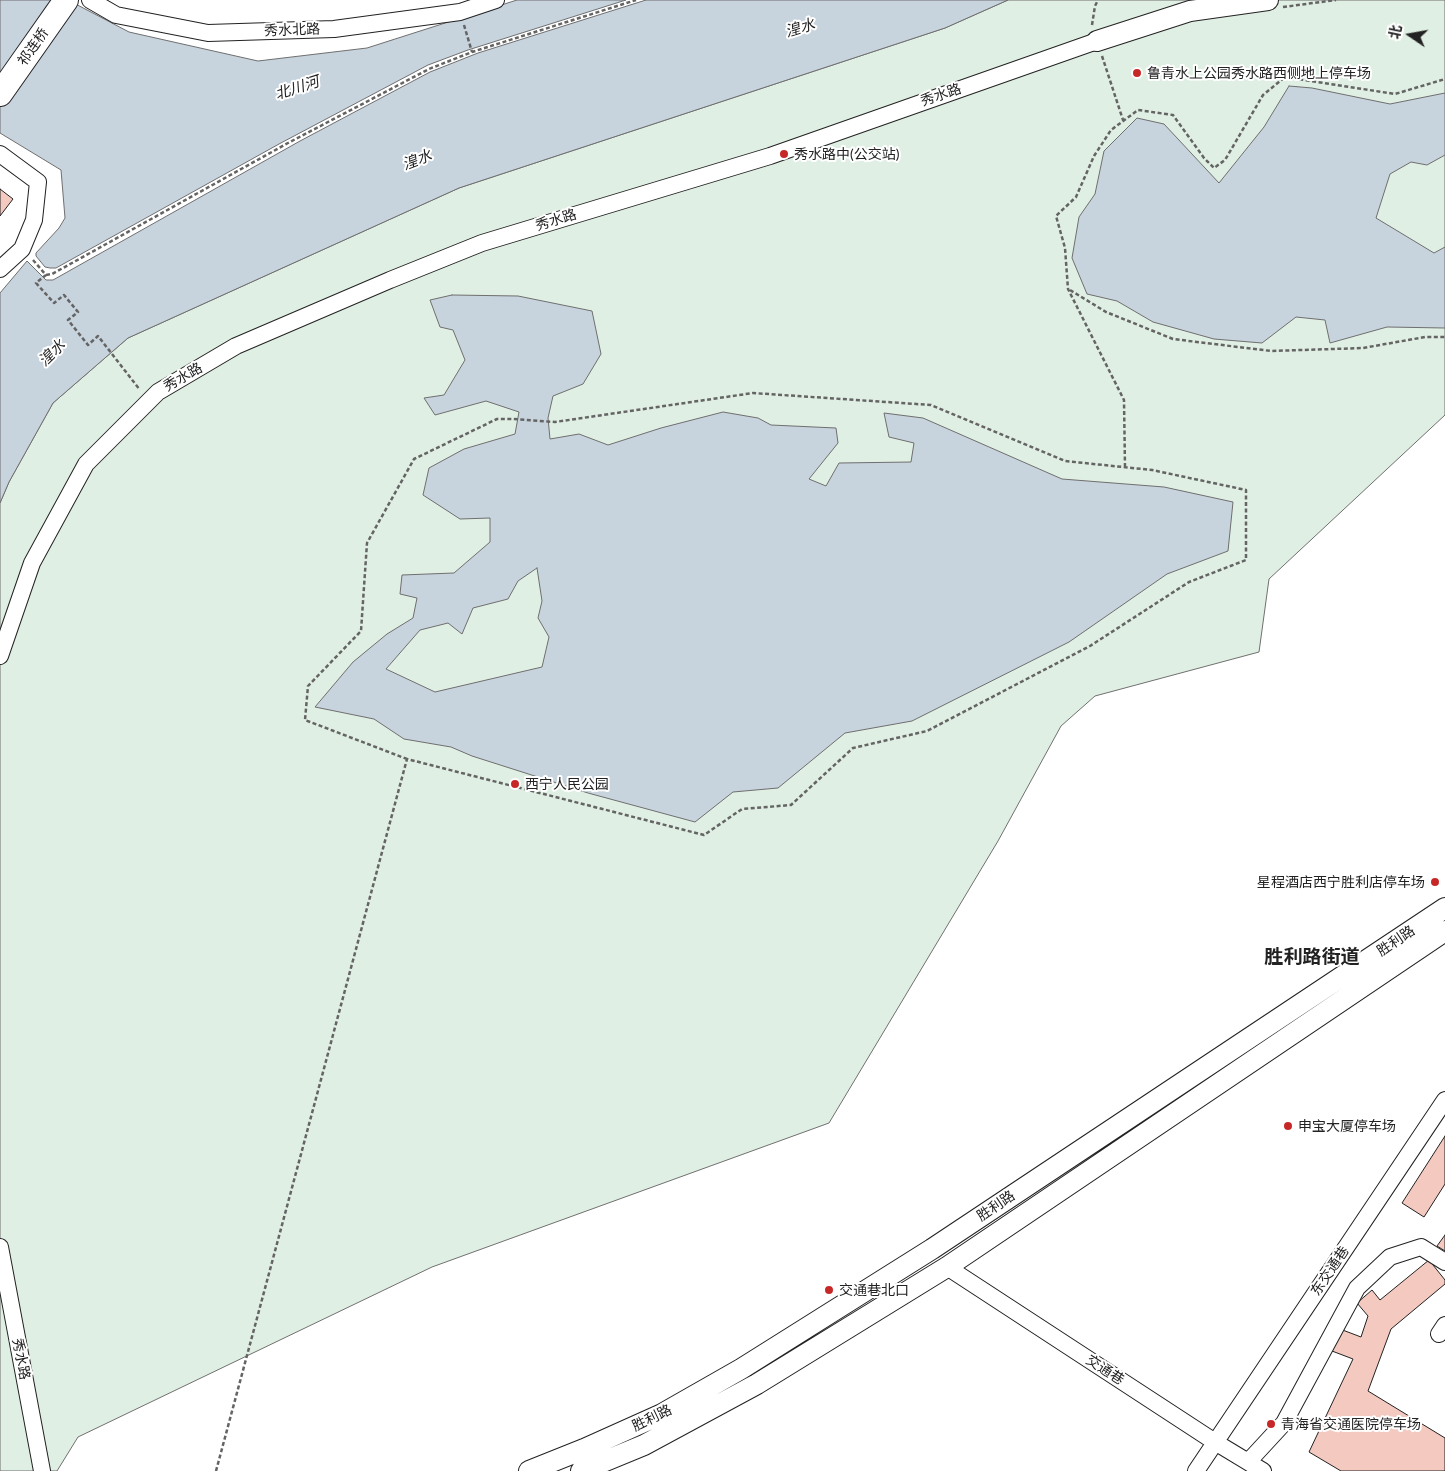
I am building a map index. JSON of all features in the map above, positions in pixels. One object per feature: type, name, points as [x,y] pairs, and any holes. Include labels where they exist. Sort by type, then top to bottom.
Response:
[{"type":"highway","name":"祁连桥","points":[[0,94],[66,0]]},
{"type":"main road","name":"秀水路","points":[[1097,41],[1190,11],[1268,0]]},
{"type":"main road","name":"胜利路","points":[[529,1471],[662,1414],[741,1369],[940,1243],[1445,908]]},
{"type":"main road","name":"胜利路","points":[[582,1471],[644,1445],[757,1384],[947,1267],[1445,931]]},
{"type":"street","name":"秀水北路","points":[[90,0],[116,15],[208,33],[334,29],[460,12],[488,1]]},
{"type":"street","name":"秀水路","points":[[0,656],[32,563],[86,464],[158,392],[236,346],[482,243],[770,156],[1097,41]]},
{"type":"street","points":[[0,154],[38,182],[34,220],[22,249],[0,269]]},
{"type":"street","name":"东交通巷","points":[[1196,1471],[1445,1100]]},
{"type":"street","name":"秀水路","points":[[0,1247],[42,1471]]},
{"type":"street","points":[[1248,1462],[1284,1423],[1357,1288],[1390,1257],[1422,1247],[1445,1262]]},
{"type":"street","name":"交通巷","points":[[947,1267],[1263,1471]]},
{"type":"path","points":[[148,402],[98,336],[88,345],[68,320],[78,312],[64,295],[54,303],[36,283],[46,275],[64,268],[429,69],[472,52],[636,0]]},
{"type":"path","points":[[1098,0],[1094,6],[1092,29],[1123,120]]},
{"type":"path","points":[[464,25],[472,52]]},
{"type":"path","points":[[1124,467],[1124,400],[1068,289],[1065,248],[1056,216],[1076,198],[1094,156],[1111,130],[1138,110],[1173,115],[1204,158],[1214,168],[1225,160],[1263,95],[1285,77],[1395,94],[1445,79]]},
{"type":"path","points":[[30,257],[46,275]]},
{"type":"path","points":[[1068,289],[1106,312],[1173,340],[1271,351],[1363,348],[1425,337],[1445,337]]},
{"type":"path","points":[[753,393],[931,405],[1065,461],[1124,467],[1152,470],[1246,490],[1246,560],[1189,582],[1090,646],[927,731],[853,748],[791,805],[742,809],[704,835],[407,759],[305,720],[308,686],[361,631],[367,542],[414,459],[497,419],[555,422],[753,393]]},
{"type":"path","points":[[216,1471],[407,759]]},
{"type":"green space","name":"西宁人民公园","points":[[1008,0],[1445,0],[1445,415],[1269,579],[1259,652],[1095,696],[1061,726],[998,841],[829,1123],[432,1267],[78,1437],[57,1471],[0,1471],[0,503],[9,482],[53,403],[128,338],[459,188],[945,28]]},
{"type":"water","name":"北川河","points":[[0,0],[68,0],[129,32],[258,61],[367,48],[517,0],[626,0],[468,50],[428,65],[279,144],[56,268],[50,268],[45,267],[36,256],[36,253],[59,228],[65,218],[61,170],[0,133]]},
{"type":"water","name":"湟水","points":[[646,0],[1008,0],[945,28],[459,188],[128,338],[53,403],[9,482],[0,503],[0,293],[27,261],[46,280],[53,280],[300,141],[430,72],[478,53]]},
{"type":"water","points":[[1289,86],[1312,88],[1390,104],[1445,93],[1445,155],[1427,165],[1411,162],[1390,174],[1376,218],[1434,253],[1445,247],[1445,328],[1387,327],[1330,343],[1325,320],[1296,317],[1262,343],[1214,339],[1153,322],[1117,301],[1087,294],[1072,258],[1079,217],[1095,194],[1104,151],[1137,118],[1164,124],[1219,183],[1264,127]]},
{"type":"water","points":[[452,295],[518,296],[592,311],[601,354],[583,384],[553,396],[548,418],[550,439],[579,434],[608,445],[661,428],[723,412],[758,418],[771,425],[836,428],[838,443],[809,479],[826,486],[839,463],[911,462],[914,443],[889,437],[884,413],[923,418],[1062,479],[1164,487],[1233,502],[1228,551],[1167,574],[1069,642],[912,721],[845,733],[778,788],[733,792],[695,822],[588,793],[472,756],[451,747],[404,739],[374,719],[315,707],[353,662],[387,634],[413,618],[417,598],[400,594],[402,575],[454,573],[490,542],[490,518],[460,519],[423,495],[429,468],[464,449],[515,434],[519,412],[486,401],[435,415],[424,398],[444,395],[465,360],[453,330],[440,327],[430,300]],"holes":[[[537,568],[542,601],[538,618],[549,637],[542,667],[435,692],[386,669],[420,630],[448,623],[462,634],[473,608],[508,599],[518,581]]]},
{"type":"building","points":[[0,189],[13,199],[0,216]]},
{"type":"building","points":[[1445,1136],[1445,1184],[1424,1217],[1402,1203]]},
{"type":"building","points":[[1445,1235],[1445,1251],[1437,1246]]},
{"type":"building","points":[[1429,1260],[1445,1280],[1445,1284],[1391,1329],[1368,1391],[1445,1438],[1445,1471],[1341,1471],[1309,1452],[1353,1359],[1332,1351],[1340,1329],[1361,1337],[1368,1316],[1357,1303],[1372,1290],[1380,1300]]},
{"type":"place","name":"鲁青水上公园秀水路西侧地上停车场","points":[[1137,73]]},
{"type":"place","name":"秀水路中(公交站)","points":[[784,154]]},
{"type":"place","name":"西宁人民公园","points":[[515,784]]},
{"type":"place","name":"星程酒店西宁胜利店停车场","points":[[1435,882]]},
{"type":"place","name":"申宝大厦停车场","points":[[1288,1126]]},
{"type":"place","name":"交通巷北口","points":[[829,1290]]},
{"type":"place","name":"青海省交通医院停车场","points":[[1271,1424]]},
{"type":"district","name":"胜利路街道","points":[[1312,957]]}]
